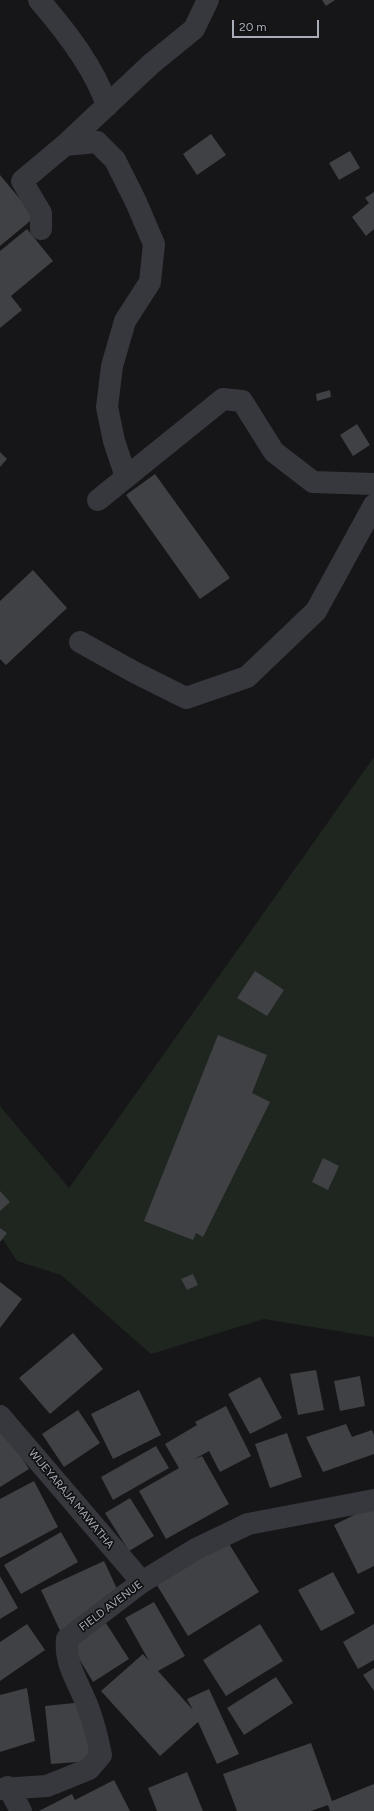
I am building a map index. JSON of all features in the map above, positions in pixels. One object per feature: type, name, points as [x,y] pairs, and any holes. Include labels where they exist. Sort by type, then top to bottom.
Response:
[{"type":"street","points":[[39,0],[60,24],[87,65],[107,106]]},
{"type":"street","points":[[41,229],[40,213],[22,181],[65,145],[152,64],[194,29],[208,0]]},
{"type":"street","points":[[65,145],[97,142],[115,160],[136,202],[154,244],[150,282],[125,321],[112,366],[107,407],[114,441],[126,477]]},
{"type":"street","points":[[98,500],[223,399],[242,401],[274,452],[313,482],[374,484]]},
{"type":"street","points":[[80,642],[134,672],[186,698],[247,677],[316,611],[374,505]]},
{"type":"street","name":"WIJEYARAJA MAWATHA","points":[[0,1416],[142,1582]]},
{"type":"street","name":"FIELD AVENUE","points":[[4,1788],[48,1786],[89,1769],[101,1755],[89,1709],[80,1692],[70,1666],[66,1645],[67,1639],[142,1582],[196,1548],[248,1524],[374,1500]]},
{"type":"street","points":[[4,1788],[21,1811]]},
{"type":"shaded area","points":[[374,757],[374,1337],[264,1319],[151,1354],[61,1275],[17,1261],[0,1235],[0,1106],[69,1188]]},
{"type":"building","points":[[322,0],[335,0],[326,6]]},
{"type":"building","points":[[211,134],[226,155],[197,175],[183,154]]},
{"type":"building","points":[[350,151],[360,168],[339,180],[329,163]]},
{"type":"building","points":[[0,175],[35,217],[0,246]]},
{"type":"building","points":[[374,192],[374,229],[366,236],[352,217],[369,203],[365,198]]},
{"type":"building","points":[[27,229],[53,261],[11,296],[22,310],[0,328],[0,251]]},
{"type":"building","points":[[330,390],[331,397],[317,401],[316,394]]},
{"type":"building","points":[[357,424],[370,445],[353,456],[340,435]]},
{"type":"building","points":[[0,452],[7,459],[0,467]]},
{"type":"building","points":[[155,474],[230,578],[200,599],[126,495]]},
{"type":"building","points":[[33,570],[67,608],[6,665],[0,659],[0,601]]},
{"type":"building","points":[[255,971],[284,990],[267,1016],[237,998]]},
{"type":"building","points":[[218,1035],[267,1055],[252,1093],[270,1102],[203,1237],[196,1233],[193,1240],[144,1221]]},
{"type":"building","points":[[323,1158],[339,1166],[328,1190],[312,1182]]},
{"type":"building","points":[[0,1191],[10,1202],[0,1211]]},
{"type":"building","points":[[0,1228],[7,1233],[0,1242]]},
{"type":"building","points":[[193,1274],[198,1285],[187,1290],[181,1279]]},
{"type":"building","points":[[0,1282],[22,1299],[0,1328]]},
{"type":"building","points":[[73,1333],[103,1369],[50,1414],[19,1378]]},
{"type":"building","points":[[316,1370],[324,1410],[298,1415],[290,1374]]},
{"type":"building","points":[[360,1376],[365,1406],[340,1411],[334,1381]]},
{"type":"building","points":[[260,1377],[282,1418],[250,1434],[228,1394]]},
{"type":"building","points":[[139,1390],[161,1435],[113,1459],[91,1414]]},
{"type":"building","points":[[226,1406],[251,1456],[220,1472],[209,1451],[193,1460],[202,1456],[229,1504],[166,1539],[139,1491],[179,1468],[165,1444],[197,1425],[195,1422]]},
{"type":"building","points":[[78,1410],[100,1443],[64,1467],[42,1434]]},
{"type":"building","points":[[346,1424],[352,1437],[372,1430],[374,1435],[374,1454],[323,1472],[306,1437]]},
{"type":"building","points":[[4,1430],[29,1469],[0,1487],[0,1433]]},
{"type":"building","points":[[287,1433],[302,1477],[270,1488],[255,1444]]},
{"type":"building","points":[[156,1446],[169,1468],[113,1500],[101,1477]]},
{"type":"building","points":[[34,1481],[58,1527],[0,1558],[0,1499]]},
{"type":"building","points":[[130,1498],[154,1536],[129,1551],[105,1513]]},
{"type":"building","points":[[374,1505],[374,1566],[358,1574],[334,1525]]},
{"type":"building","points":[[61,1532],[78,1562],[21,1594],[4,1565]]},
{"type":"building","points":[[226,1539],[259,1592],[188,1636],[155,1582]]},
{"type":"building","points":[[104,1561],[126,1608],[63,1637],[41,1590]]},
{"type":"building","points":[[333,1572],[355,1613],[321,1631],[298,1590]]},
{"type":"building","points":[[0,1576],[18,1608],[0,1619]]},
{"type":"building","points":[[154,1602],[185,1656],[158,1671],[193,1710],[187,1699],[209,1689],[239,1754],[217,1764],[198,1722],[160,1756],[101,1691],[143,1654],[149,1661],[125,1618]]},
{"type":"building","points":[[104,1620],[129,1659],[93,1682],[69,1642]]},
{"type":"building","points":[[27,1624],[45,1650],[0,1681],[0,1642]]},
{"type":"building","points":[[260,1624],[283,1661],[226,1696],[203,1660]]},
{"type":"building","points":[[374,1624],[374,1660],[358,1669],[343,1642]]},
{"type":"building","points":[[374,1668],[374,1691],[363,1675]]},
{"type":"building","points":[[276,1677],[293,1703],[244,1735],[227,1708]]},
{"type":"building","points":[[27,1688],[35,1741],[0,1752],[0,1695]]},
{"type":"building","points":[[84,1702],[90,1761],[51,1764],[45,1706]]},
{"type":"building","points":[[311,1743],[332,1801],[374,1784],[374,1811],[330,1811],[328,1805],[311,1811],[237,1811],[223,1774]]},
{"type":"building","points":[[187,1772],[203,1811],[157,1811],[148,1788]]},
{"type":"building","points":[[114,1780],[130,1811],[39,1811],[72,1794],[75,1800]]}]
